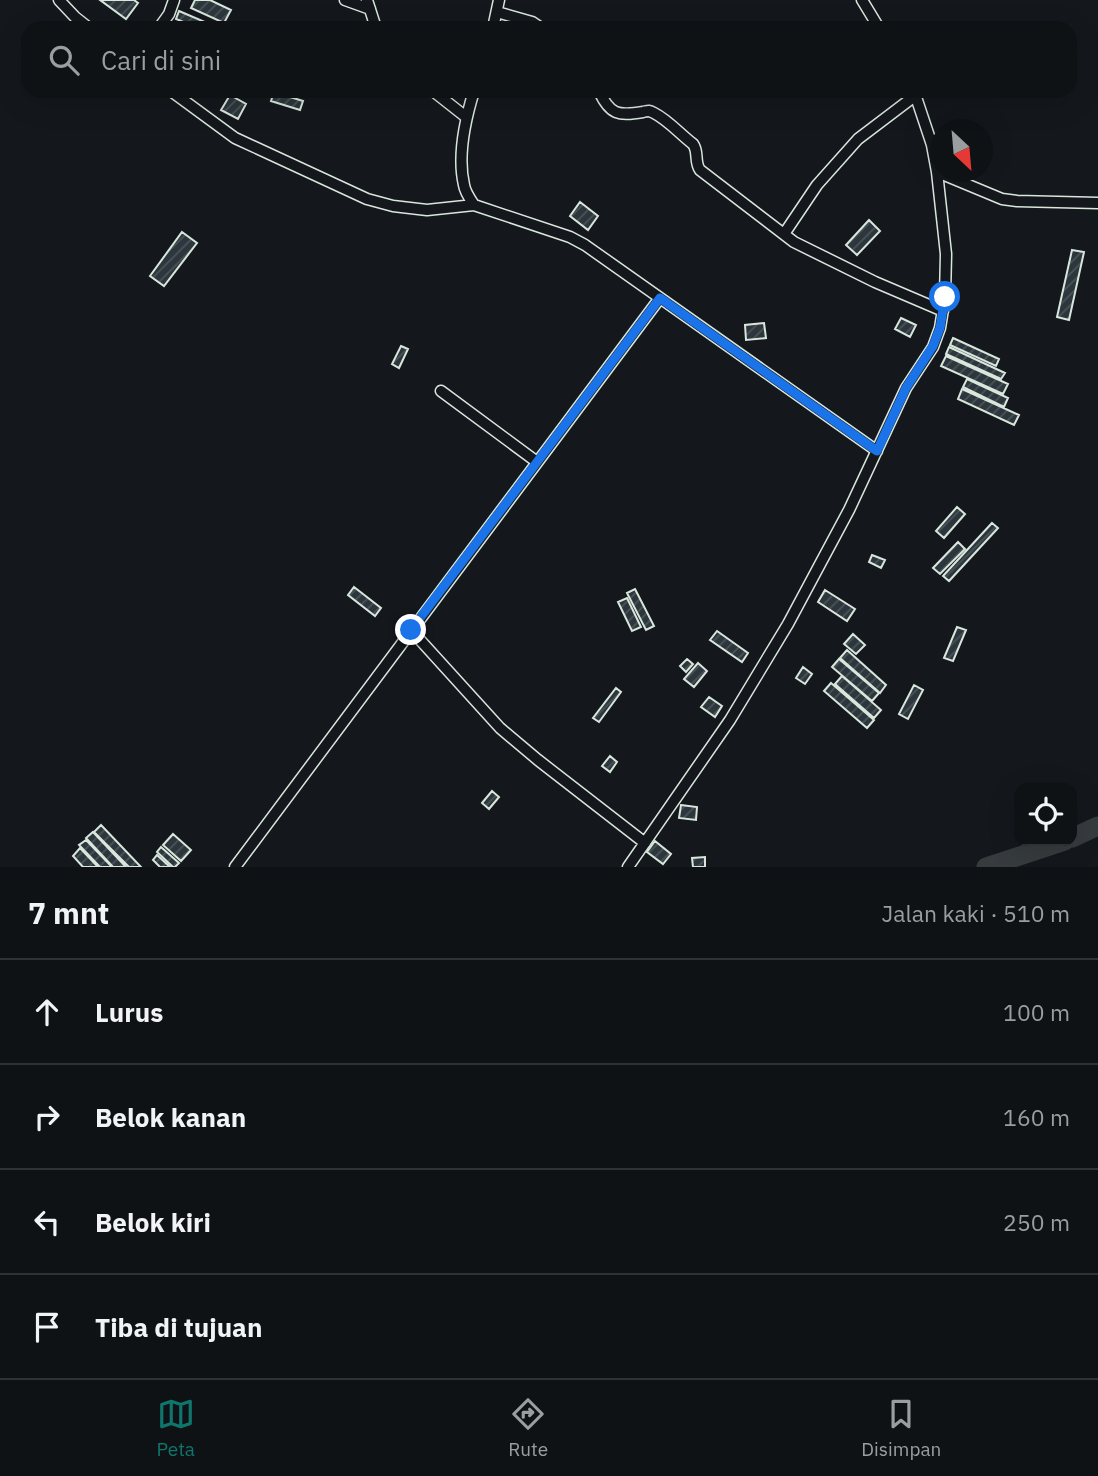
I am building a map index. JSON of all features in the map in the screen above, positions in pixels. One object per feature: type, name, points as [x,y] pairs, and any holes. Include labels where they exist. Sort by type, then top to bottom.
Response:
[{"type":"street","points":[[59,0],[80,21]]},
{"type":"street","points":[[164,21],[174,0]]},
{"type":"street","points":[[345,0],[369,4],[374,21]]},
{"type":"street","points":[[494,21],[499,0]]},
{"type":"street","points":[[862,0],[875,21]]},
{"type":"street","points":[[496,12],[525,21]]},
{"type":"street","points":[[181,98],[235,138],[367,199],[393,206],[427,210],[474,205],[570,237],[877,451]]},
{"type":"street","points":[[442,98],[466,117]]},
{"type":"street","points":[[472,98],[466,117],[461,167],[464,188],[474,205]]},
{"type":"street","points":[[602,98],[614,113],[653,113],[693,144],[700,170],[794,242],[875,282],[943,310]]},
{"type":"street","points":[[784,234],[817,185],[858,139],[909,98]]},
{"type":"street","points":[[917,98],[930,139]]},
{"type":"street","points":[[628,867],[730,720],[788,624],[849,510],[906,388],[933,346],[943,310],[946,254],[938,182]]},
{"type":"street","points":[[961,182],[1002,199],[1098,202]]},
{"type":"street","points":[[235,867],[660,298]]},
{"type":"street","points":[[441,391],[537,462]]},
{"type":"street","points":[[411,630],[500,728],[645,843]]},
{"type":"building","points":[[100,0],[134,0],[138,3],[126,19]]},
{"type":"building","points":[[195,0],[210,0],[231,10],[225,21],[220,21],[191,8]]},
{"type":"building","points":[[179,11],[203,21],[181,21],[176,19]]},
{"type":"building","points":[[228,98],[235,98],[246,104],[238,119],[221,110]]},
{"type":"building","points":[[272,98],[293,98],[303,101],[300,110],[271,101]]},
{"type":"building","points":[[580,202],[598,216],[588,230],[570,216]]},
{"type":"building","points":[[869,220],[880,231],[857,255],[846,245]]},
{"type":"building","points":[[182,232],[197,243],[164,286],[150,276]]},
{"type":"building","points":[[1072,250],[1084,252],[1069,320],[1057,317]]},
{"type":"building","points":[[901,318],[916,325],[910,337],[895,329]]},
{"type":"building","points":[[764,323],[766,338],[746,340],[745,325]]},
{"type":"building","points":[[953,338],[999,359],[996,366],[950,345]]},
{"type":"building","points":[[401,346],[408,349],[399,368],[392,364]]},
{"type":"building","points":[[949,347],[1005,373],[1001,379],[946,354]]},
{"type":"building","points":[[946,356],[1008,384],[1003,394],[941,366]]},
{"type":"building","points":[[967,379],[1008,398],[1004,407],[963,387]]},
{"type":"building","points":[[962,389],[1019,415],[1014,425],[958,399]]},
{"type":"building","points":[[957,507],[965,514],[944,538],[936,531]]},
{"type":"building","points":[[992,523],[998,528],[949,581],[943,576]]},
{"type":"building","points":[[958,542],[965,549],[940,574],[933,568]]},
{"type":"building","points":[[872,555],[885,560],[881,568],[869,562]]},
{"type":"building","points":[[354,587],[381,608],[375,616],[348,595]]},
{"type":"building","points":[[635,589],[654,626],[646,630],[627,593]]},
{"type":"building","points":[[825,590],[855,609],[847,621],[818,602]]},
{"type":"building","points":[[627,598],[641,627],[632,631],[618,602]]},
{"type":"building","points":[[957,627],[966,630],[953,661],[944,658]]},
{"type":"building","points":[[717,631],[748,653],[742,662],[710,640]]},
{"type":"building","points":[[853,634],[865,645],[856,654],[844,644]]},
{"type":"building","points":[[847,650],[886,685],[880,693],[840,658]]},
{"type":"building","points":[[687,659],[693,664],[686,672],[680,666]]},
{"type":"building","points":[[839,659],[879,693],[872,701],[832,667]]},
{"type":"building","points":[[698,663],[707,671],[694,687],[684,679]]},
{"type":"building","points":[[803,667],[812,674],[805,684],[796,678]]},
{"type":"building","points":[[842,676],[881,710],[874,718],[835,684]]},
{"type":"building","points":[[831,683],[874,720],[867,728],[824,691]]},
{"type":"building","points":[[914,685],[923,690],[908,719],[899,714]]},
{"type":"building","points":[[616,688],[621,692],[599,722],[593,718]]},
{"type":"building","points":[[709,697],[722,706],[715,717],[701,707]]},
{"type":"building","points":[[610,756],[617,762],[610,772],[602,766]]},
{"type":"building","points":[[492,791],[499,797],[489,809],[482,803]]},
{"type":"building","points":[[681,805],[697,807],[696,820],[679,818]]},
{"type":"building","points":[[101,825],[141,867],[129,867],[94,832]]},
{"type":"building","points":[[93,832],[126,867],[113,867],[86,838]]},
{"type":"building","points":[[173,834],[191,850],[181,861],[163,845]]},
{"type":"building","points":[[86,840],[112,867],[100,867],[79,845]]},
{"type":"building","points":[[655,841],[671,854],[663,864],[647,852]]},
{"type":"building","points":[[161,847],[179,863],[175,867],[157,852]]},
{"type":"building","points":[[80,848],[98,867],[83,867],[73,856]]},
{"type":"building","points":[[157,855],[170,867],[160,867],[153,860]]},
{"type":"building","points":[[705,857],[705,867],[693,867],[692,858]]},
{"type":"waterway","points":[[1077,836],[1098,826]]},
{"type":"waterway","points":[[986,867],[1050,846]]},
{"type":"route","points":[[411,630],[660,298],[877,451],[906,388],[933,346],[940,328],[945,297]]}]
